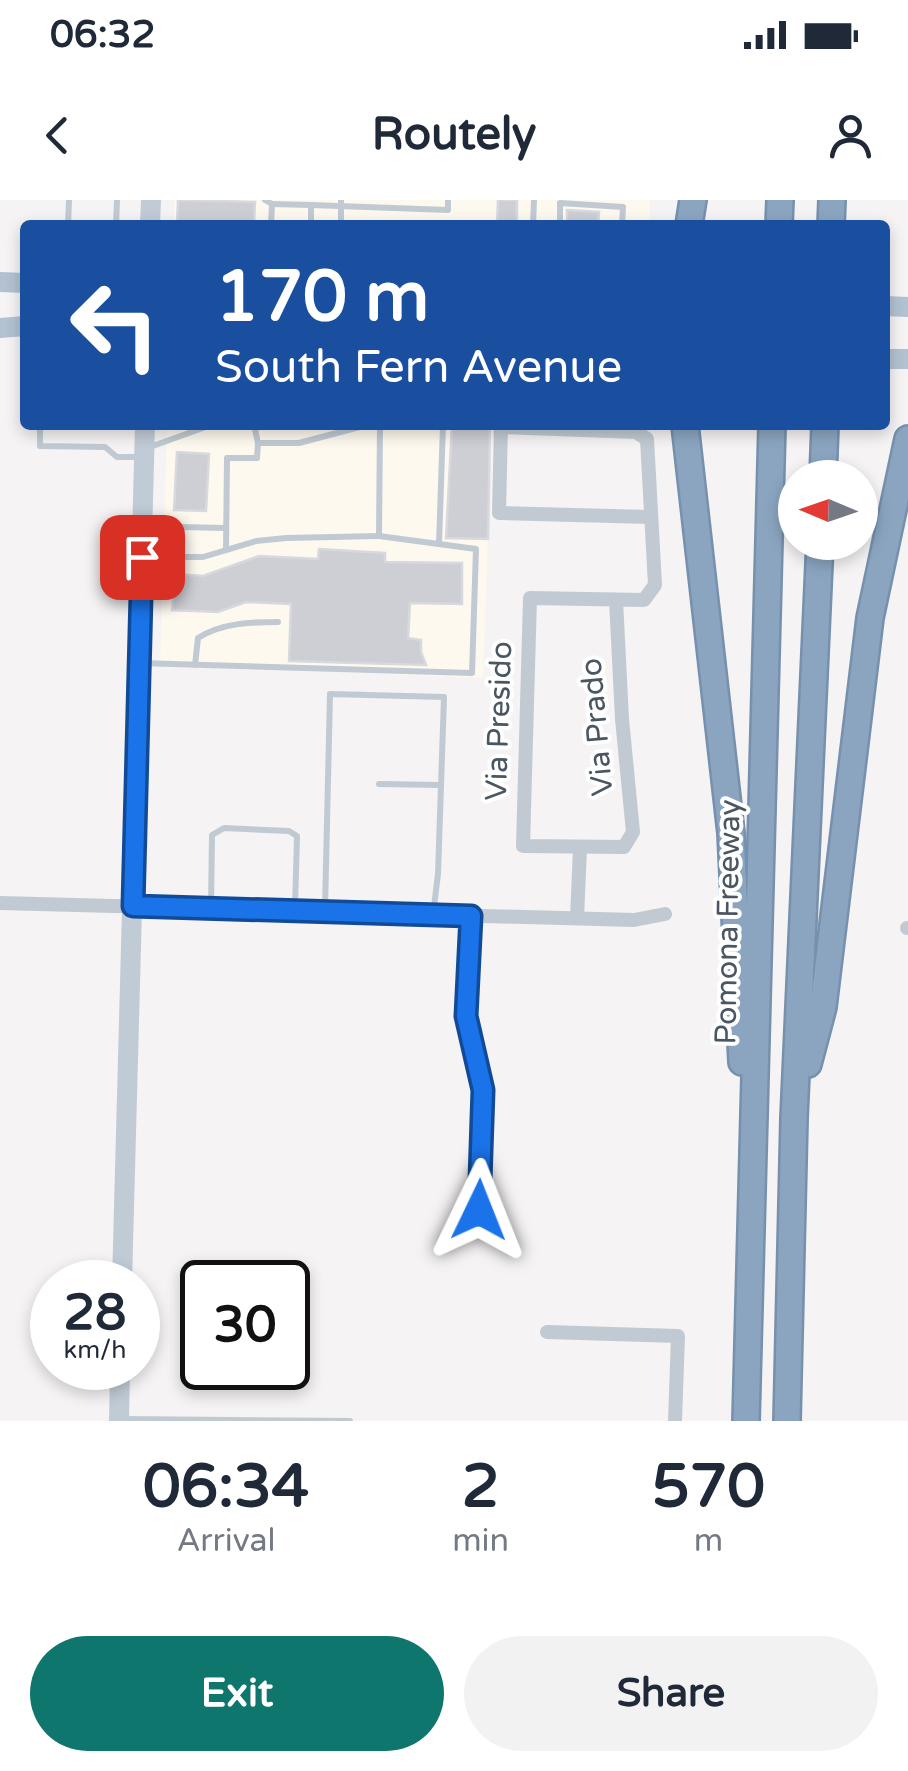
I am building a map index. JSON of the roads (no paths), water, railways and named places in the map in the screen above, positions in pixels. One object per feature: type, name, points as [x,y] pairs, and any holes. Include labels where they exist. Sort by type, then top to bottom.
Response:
[{"type":"highway","points":[[686,430],[730,833],[752,1266]]},
{"type":"highway","name":"Pomona Freeway","points":[[746,1421],[772,430]]},
{"type":"highway","points":[[823,460],[824,430]]},
{"type":"highway","points":[[794,1118],[823,1007],[870,618],[908,439]]},
{"type":"highway","points":[[787,1421],[794,1118],[819,560]]},
{"type":"main road","points":[[123,1260],[145,430]]},
{"type":"main road","points":[[119,1420],[120,1390]]},
{"type":"street","points":[[501,430],[500,513],[650,517]]},
{"type":"street","points":[[591,430],[636,432],[647,439],[655,585],[644,600],[616,600]]},
{"type":"street","name":"Via Presido","points":[[580,848],[523,846],[530,598],[616,600]]},
{"type":"street","name":"Via Prado","points":[[580,848],[624,847],[634,832],[622,719],[616,600]]},
{"type":"street","points":[[577,918],[580,848]]},
{"type":"street","points":[[0,903],[634,920],[665,914]]},
{"type":"street","points":[[471,916],[466,1016],[483,1090],[479,1210]]},
{"type":"street","points":[[547,1332],[678,1336],[675,1421]]},
{"type":"lane","points":[[268,202],[448,210],[448,200]]},
{"type":"lane","points":[[560,220],[560,202],[624,208],[623,220]]},
{"type":"lane","points":[[311,205],[311,220]]},
{"type":"lane","points":[[40,430],[40,446],[105,447],[118,457],[144,453],[188,430]]},
{"type":"lane","points":[[179,435],[180,430]]},
{"type":"lane","points":[[226,550],[227,458],[258,458],[255,430]]},
{"type":"lane","points":[[258,443],[299,442],[347,430]]},
{"type":"lane","points":[[379,536],[380,430]]},
{"type":"lane","points":[[439,544],[443,430]]},
{"type":"lane","points":[[179,527],[226,528]]},
{"type":"lane","points":[[139,662],[472,672],[476,548],[379,536],[286,538],[256,541],[202,557],[142,557]]},
{"type":"lane","points":[[196,665],[198,638],[204,634],[243,622],[278,622]]},
{"type":"lane","points":[[324,912],[330,694],[444,697],[438,874],[432,916]]},
{"type":"lane","points":[[380,784],[440,785]]},
{"type":"lane","points":[[211,909],[212,835],[224,828],[289,831],[297,836],[296,911]]},
{"type":"lane","points":[[119,1420],[350,1421]]}]
